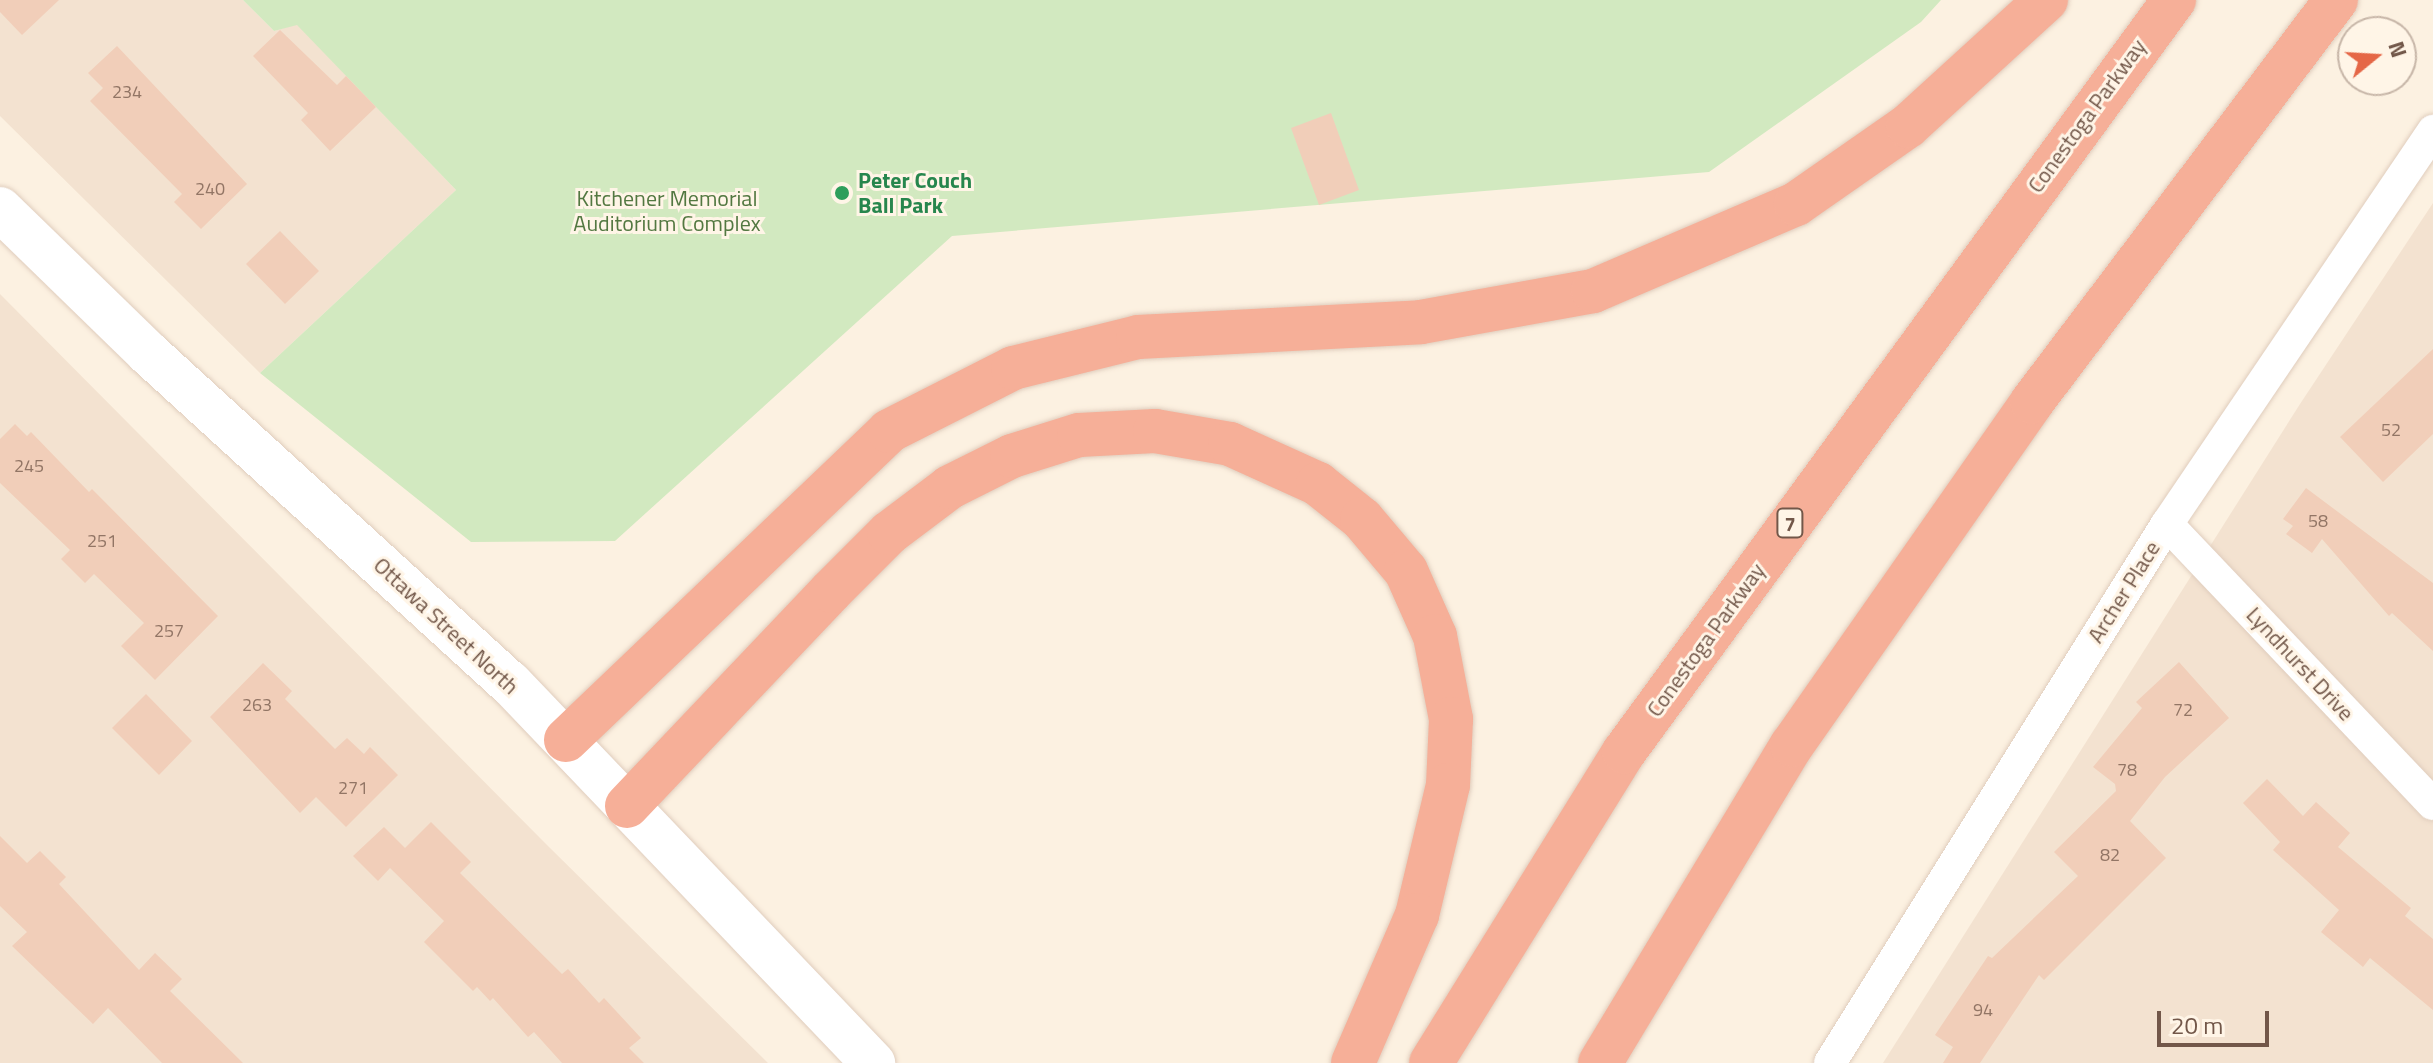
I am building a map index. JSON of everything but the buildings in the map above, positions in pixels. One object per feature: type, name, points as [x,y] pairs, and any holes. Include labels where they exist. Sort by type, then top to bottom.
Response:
[{"type":"highway","points":[[566,740],[889,431],[1013,368],[1138,337],[1421,322],[1593,291],[1796,204],[1908,126],[2046,0]]},
{"type":"highway","name":"Conestoga Parkway","points":[[1431,1063],[1624,752],[2174,0]]},
{"type":"highway","points":[[1600,1063],[1642,986],[1792,745],[2032,402],[2336,0]]},
{"type":"highway","points":[[627,806],[870,552],[950,487],[1012,456],[1079,435],[1155,431],[1230,444],[1318,484],[1362,519],[1406,571],[1437,650],[1451,719],[1448,785],[1417,915],[1353,1063]]},
{"type":"highway","points":[[1612,1063],[1642,986]]},
{"type":"main road","name":"Ottawa Street North","points":[[0,209],[148,353],[566,740],[873,1063]]},
{"type":"street","name":"Archer Place","points":[[1830,1063],[2167,524],[2433,131]]},
{"type":"street","name":"Lyndhurst Drive","points":[[2167,524],[2433,804]]},
{"type":"shaded area","points":[[0,0],[243,0],[274,31],[297,24],[456,190],[260,373],[0,116]]},
{"type":"shaded area","points":[[2433,203],[2433,1063],[1883,1063],[2300,404]]},
{"type":"shaded area","points":[[0,294],[549,847],[768,1063],[0,1063]]},
{"type":"green space","name":"Kitchener Memorial Auditorium Complex","points":[[243,0],[1941,0],[1921,22],[1709,172],[952,236],[615,541],[471,542],[260,373],[456,190],[297,25],[274,31]]},
{"type":"place","name":"Peter Couch Ball Park","points":[[842,193]]}]
